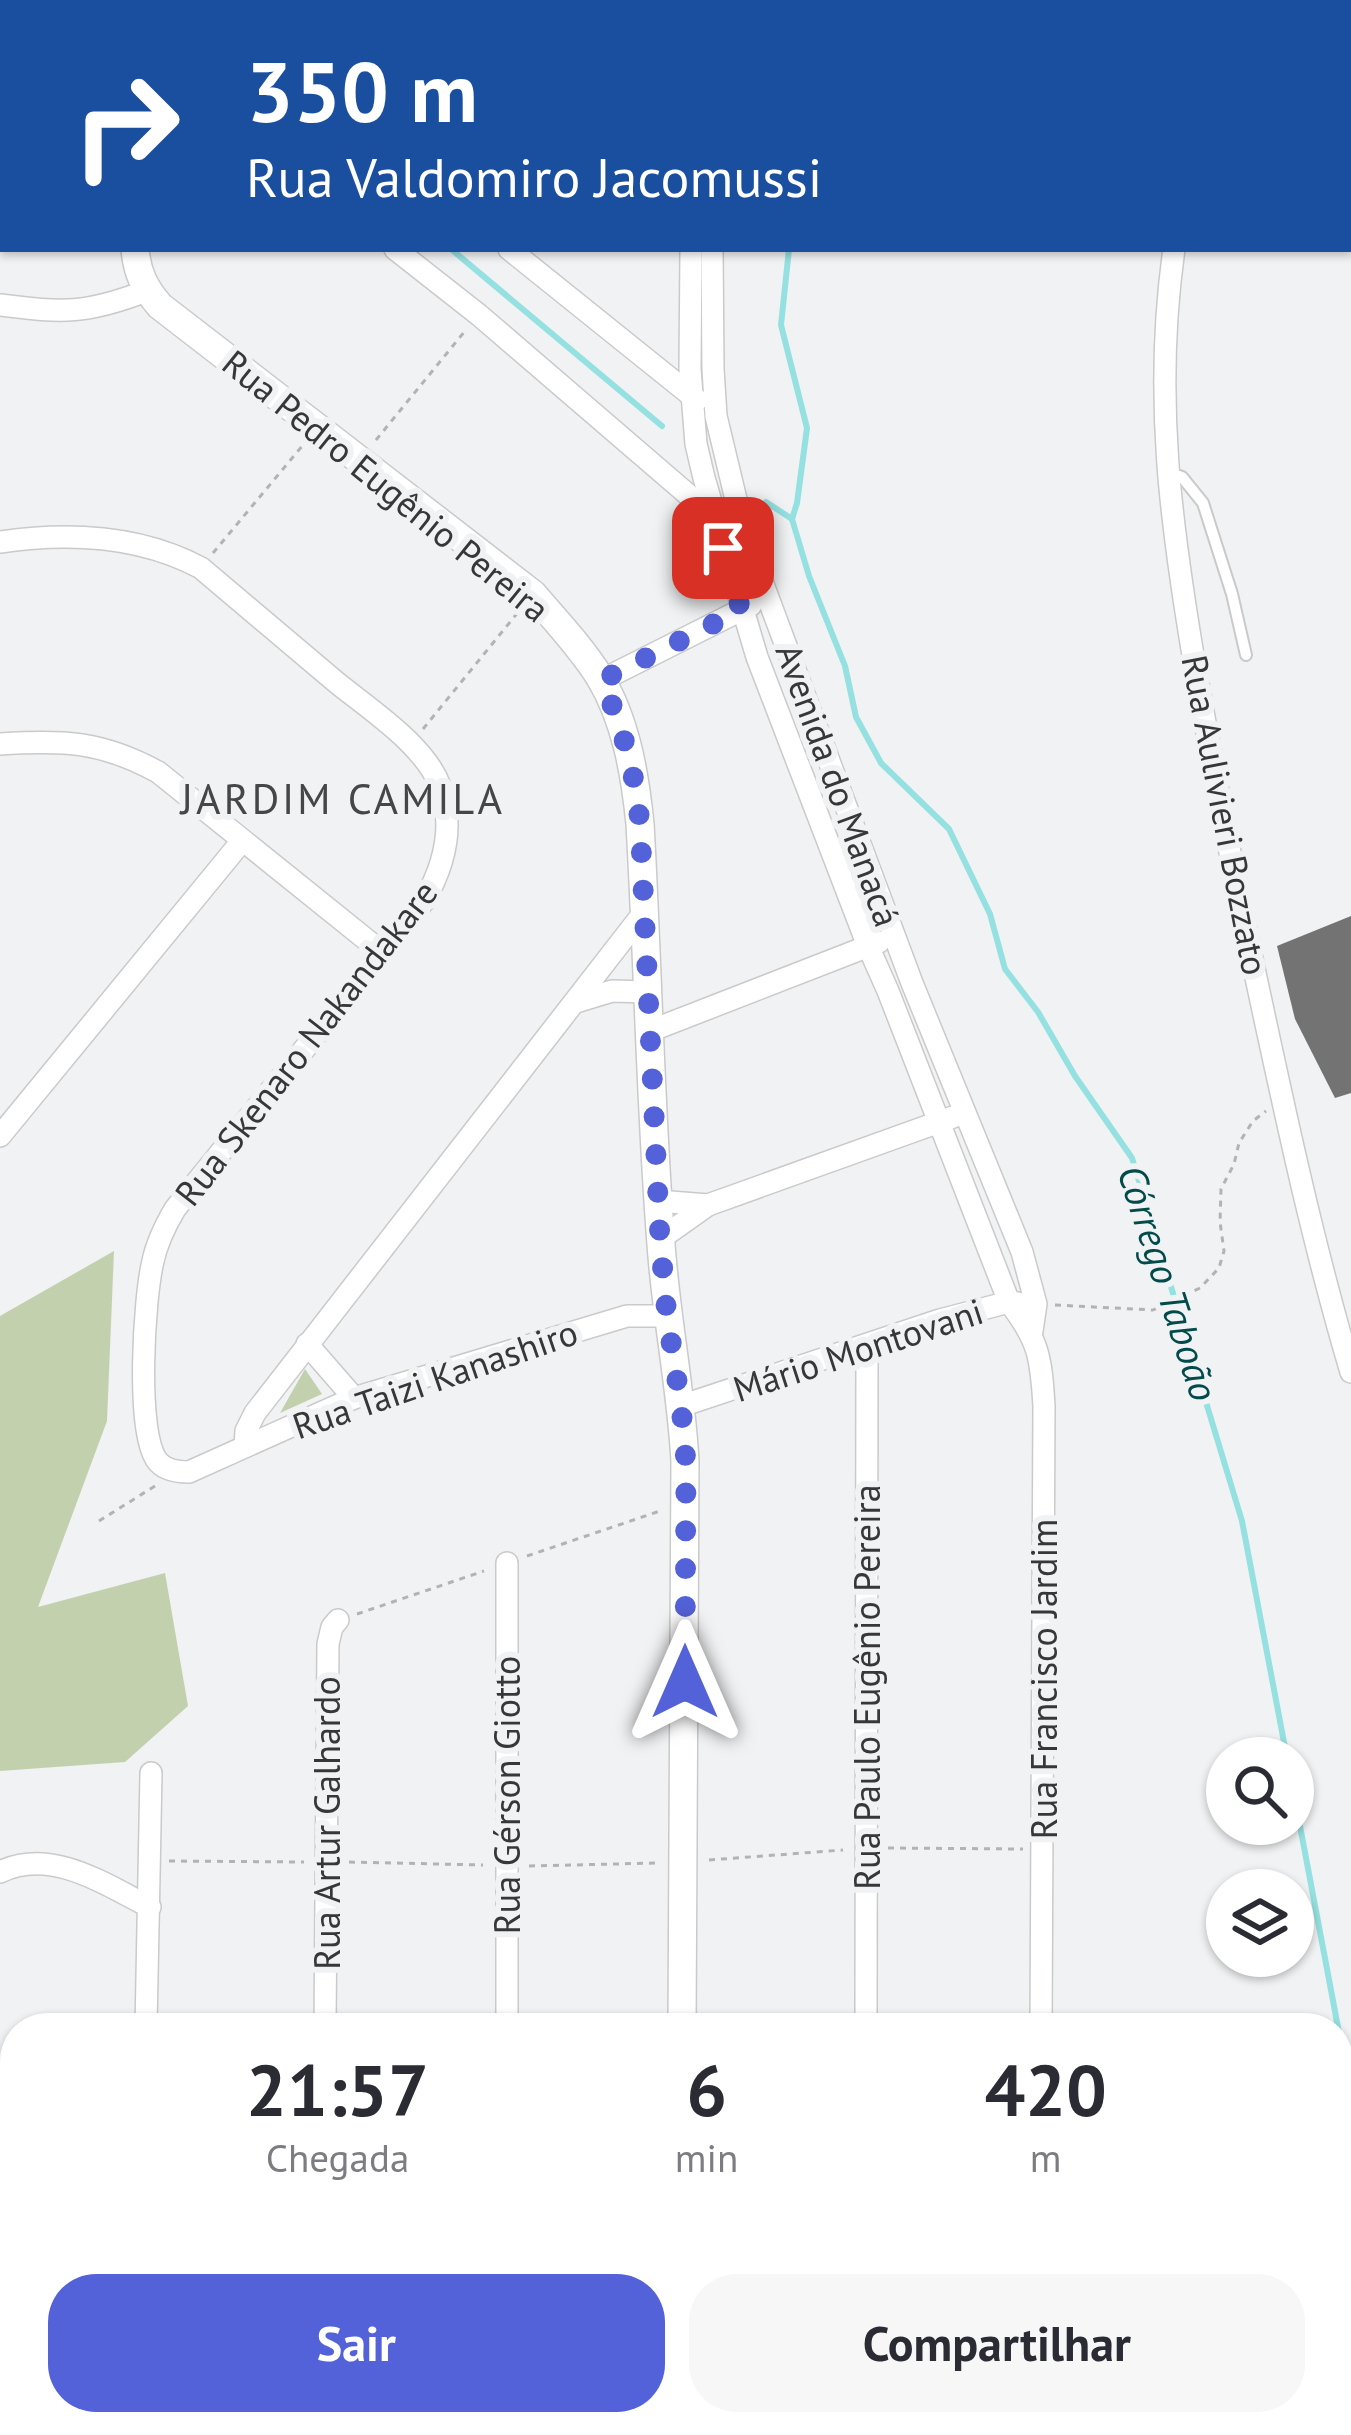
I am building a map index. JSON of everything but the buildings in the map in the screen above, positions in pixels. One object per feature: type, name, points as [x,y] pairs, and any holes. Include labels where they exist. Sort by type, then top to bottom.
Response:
[{"type":"street","points":[[0,304],[76,311],[146,291],[135,252]]},
{"type":"street","points":[[399,252],[714,517]]},
{"type":"street","points":[[513,252],[716,416]]},
{"type":"street","name":"Avenida do Manacá","points":[[691,252],[688,341],[696,444],[741,610],[1009,1302]]},
{"type":"street","name":"Avenida do Manacá","points":[[712,252],[716,416],[740,512],[893,935],[1022,1252],[1036,1304]]},
{"type":"street","name":"Rua Aulivieri Bozzato","points":[[1174,252],[1163,361],[1167,472],[1182,587],[1219,804],[1296,1169],[1351,1372]]},
{"type":"street","name":"Rua Pedro Eugênio Pereira","points":[[146,291],[182,325],[533,594],[602,680],[628,746],[635,778],[644,911],[660,1239],[681,1406],[686,1501],[682,2013]]},
{"type":"street","points":[[663,471],[704,478],[725,456]]},
{"type":"street","name":"Rua Skenaro Nakandakare","points":[[0,542],[116,540],[174,554],[201,568],[411,745],[439,782],[445,802],[446,853],[424,901],[161,1232],[148,1283],[146,1418],[157,1460],[177,1472]]},
{"type":"street","points":[[602,680],[768,596]]},
{"type":"street","points":[[0,744],[57,741],[100,747],[158,772],[382,952]]},
{"type":"street","points":[[0,1136],[242,841]]},
{"type":"street","points":[[177,1472],[199,1469],[244,1446],[245,1431],[255,1413],[644,911]]},
{"type":"street","points":[[650,1031],[893,935]]},
{"type":"street","points":[[576,1002],[612,992],[648,992]]},
{"type":"street","points":[[660,1239],[708,1205],[965,1113]]},
{"type":"street","points":[[658,1202],[708,1205]]},
{"type":"street","name":"Rua Taizi Kanashiro","points":[[627,1316],[664,1287]]},
{"type":"street","name":"Mário Montovani","points":[[681,1406],[940,1320],[1009,1302],[1036,1304]]},
{"type":"street","name":"Rua Francisco Jardim","points":[[1009,1302],[1032,1331]]},
{"type":"street","name":"Rua Francisco Jardim","points":[[1036,1304],[1032,1331],[1044,1406],[1041,2013]]},
{"type":"street","name":"Rua Taizi Kanashiro","points":[[244,1446],[355,1398],[627,1316],[667,1316]]},
{"type":"street","points":[[307,1344],[355,1398]]},
{"type":"street","name":"Rua Paulo Eugênio Pereira","points":[[866,2013],[867,1346]]},
{"type":"street","name":"Rua Gérson Giotto","points":[[507,1563],[507,2013]]},
{"type":"street","name":"Rua Artur Galhardo","points":[[326,2013],[328,1644],[338,1620]]},
{"type":"street","points":[[146,2013],[151,1773]]},
{"type":"street","points":[[0,1872],[16,1864],[51,1864],[150,1907]]},
{"type":"lane","points":[[1167,472],[1182,477],[1203,503],[1246,655]]},
{"type":"path","points":[[360,460],[478,315]]},
{"type":"path","points":[[201,568],[318,426]]},
{"type":"path","points":[[411,745],[533,594]]},
{"type":"path","points":[[1036,1304],[1153,1310],[1200,1288],[1219,1268],[1224,1251],[1221,1189],[1238,1143],[1253,1121],[1282,1099]]},
{"type":"path","points":[[99,1521],[177,1472]]},
{"type":"path","points":[[338,1620],[686,1501]]},
{"type":"path","points":[[149,1861],[508,1866],[685,1862],[868,1848],[1044,1849]]},
{"type":"green space","points":[[114,1251],[107,1421],[38,1607],[165,1573],[188,1706],[125,1762],[0,1771],[0,1316]]},
{"type":"green space","points":[[305,1369],[322,1394],[280,1413]]},
{"type":"waterway","points":[[455,252],[662,426]]},
{"type":"waterway","name":"Córrego Taboão","points":[[789,252],[781,325],[807,428],[792,519],[809,576],[845,666],[856,717],[881,763],[949,829],[990,914],[1005,969],[1132,1158],[1242,1521],[1283,1737]]},
{"type":"waterway","points":[[766,502],[792,519]]},
{"type":"waterway","name":"Córrego Taboão","points":[[1304,1845],[1335,2013]]},
{"type":"district","name":"JARDIM CAMILA","points":[[343,799]]},
{"type":"route","points":[[685,1682],[686,1462],[660,1239],[640,824],[628,746],[602,680],[741,610],[723,548]]}]
